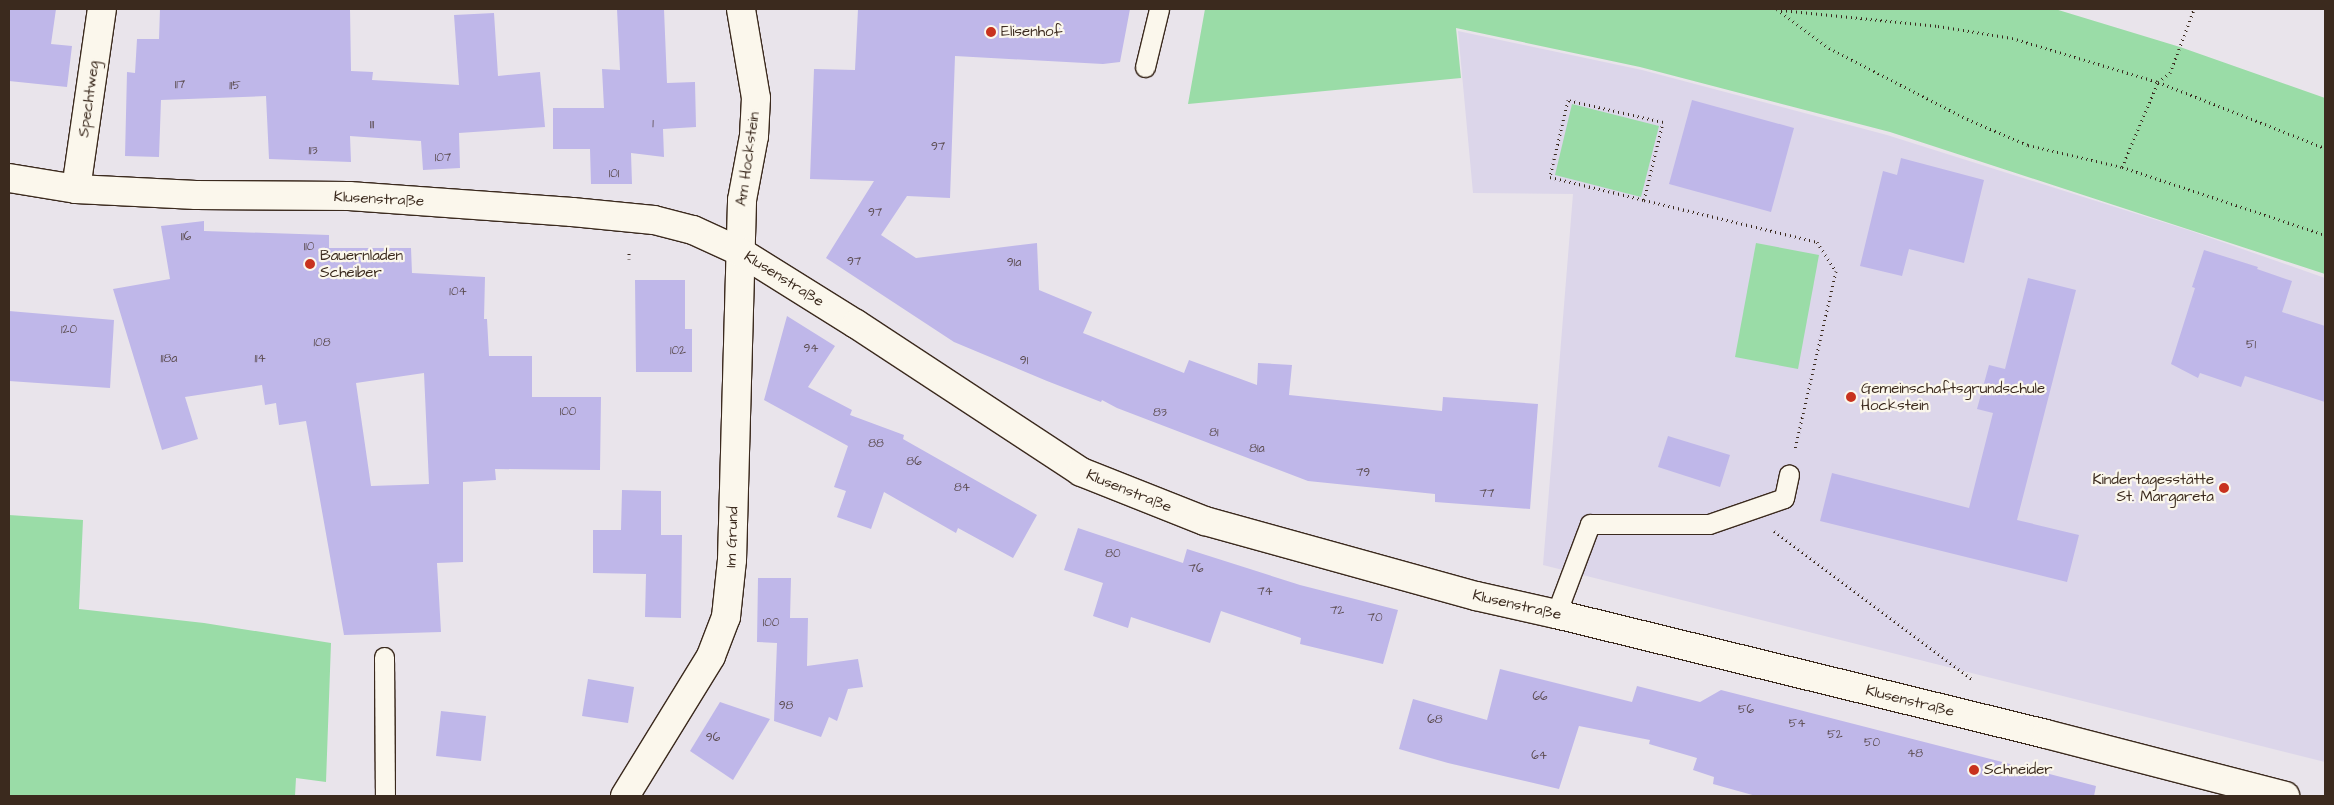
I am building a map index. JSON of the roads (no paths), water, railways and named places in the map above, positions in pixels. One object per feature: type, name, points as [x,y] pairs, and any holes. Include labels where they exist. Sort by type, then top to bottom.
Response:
[{"type":"street","name":"Spechtweg","points":[[76,189],[102,9]]},
{"type":"street","name":"Am Hockstein","points":[[739,251],[742,200],[754,136],[756,98],[740,9]]},
{"type":"street","name":"Klusenstraße","points":[[9,178],[76,189],[196,195],[349,196],[638,218],[693,230],[739,251],[856,324],[1081,472],[1205,521],[1476,596],[2056,737],[2284,796]]},
{"type":"street","name":"Im Grund","points":[[625,796],[711,656],[726,617],[732,560],[739,251]]},
{"type":"lane","points":[[1145,67],[1159,9]]},
{"type":"lane","points":[[1556,614],[1590,524],[1709,524],[1784,498],[1789,475]]},
{"type":"lane","points":[[384,657],[385,796]]},
{"type":"place","name":"Elisenhof","points":[[991,32]]},
{"type":"place","name":"Bauernladen Scheiber","points":[[310,264]]},
{"type":"place","name":"Gemeinschaftsgrundschule Hockstein","points":[[1851,397]]},
{"type":"place","name":"Kindertagesstätte St. Margareta","points":[[2224,488]]},
{"type":"place","name":"Schneider","points":[[1974,770]]}]
